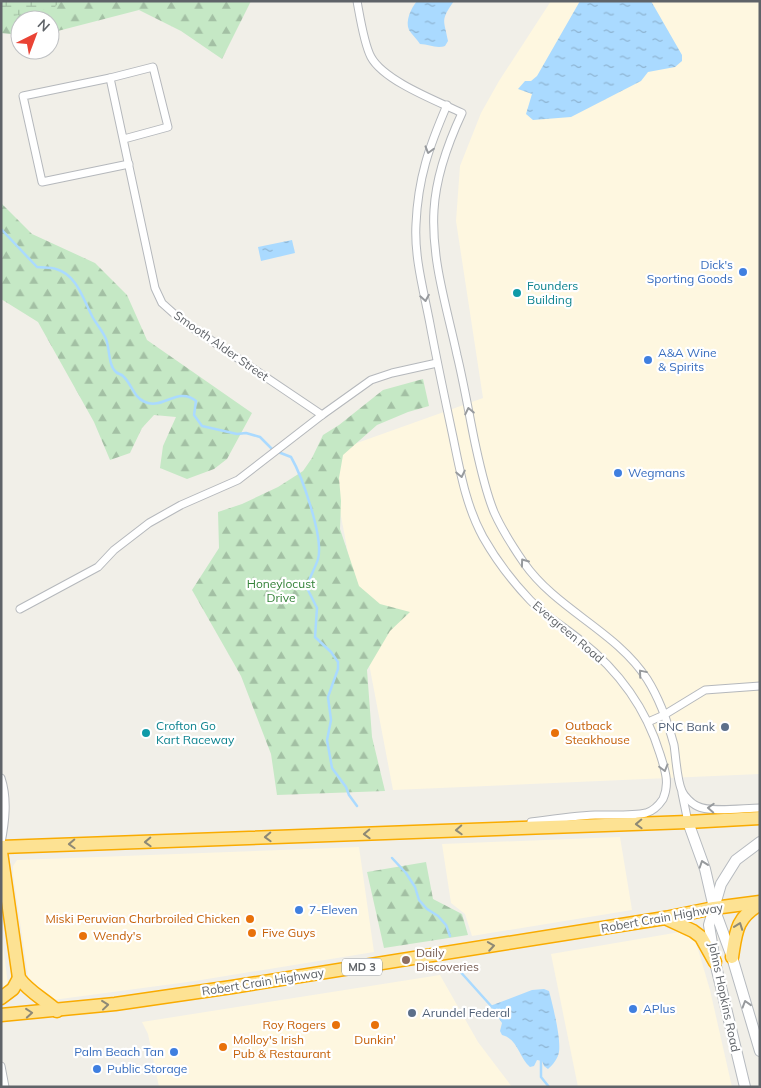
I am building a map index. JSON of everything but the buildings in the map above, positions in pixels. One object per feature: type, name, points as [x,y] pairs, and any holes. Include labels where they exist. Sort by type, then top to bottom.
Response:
[{"type":"highway","points":[[1,845],[760,818]]},
{"type":"highway","points":[[1,852],[19,978],[13,990],[1,998]]},
{"type":"highway","points":[[732,957],[737,928],[741,919],[748,911],[760,903]]},
{"type":"highway","name":"Robert Crain Highway","points":[[1,1015],[57,1011],[232,987],[665,918],[714,908],[760,903]]},
{"type":"highway","points":[[665,918],[693,931],[701,937],[715,962]]},
{"type":"highway","points":[[19,978],[57,1011]]},
{"type":"street","name":"Evergreen Road","points":[[356,1],[371,57],[383,72],[398,82],[462,113],[448,142],[438,178],[434,210],[435,248],[437,270],[458,356],[482,474],[494,511],[508,540],[525,565],[545,587],[570,609],[621,648],[647,679],[664,715],[674,745],[688,822]]},
{"type":"street","points":[[124,139],[168,127],[153,68],[23,96],[42,182],[129,164]]},
{"type":"street","name":"Smooth Alder Street","points":[[110,78],[155,288],[162,303],[181,320],[322,414]]},
{"type":"street","name":"Evergreen Road","points":[[447,105],[430,146],[421,178],[416,227],[419,262],[437,363],[465,493],[483,536],[502,567],[530,601],[599,656],[633,694],[657,744],[668,785],[658,806],[646,813],[579,816],[479,829]]},
{"type":"street","points":[[20,609],[98,567],[114,550],[149,523],[181,505],[238,480],[322,414],[371,380],[392,372],[437,363]]},
{"type":"street","points":[[648,722],[664,715],[705,690],[760,686]]},
{"type":"street","points":[[1,778],[5,803],[5,823],[1,845]]},
{"type":"street","points":[[682,791],[697,806],[707,809],[760,808]]},
{"type":"street","name":"Johns Hopkins Road","points":[[688,822],[705,869],[714,908],[732,957],[760,1051]]},
{"type":"street","name":"Johns Hopkins Road","points":[[745,1087],[715,962],[709,925],[721,884],[736,860],[760,842]]},
{"type":"street","points":[[1,1066],[5,1087]]},
{"type":"shaded area","points":[[551,1],[760,1],[760,774],[393,790],[329,453],[483,398],[456,221],[460,166],[481,113],[499,81]]},
{"type":"shaded area","points":[[620,837],[632,910],[472,936],[465,914],[451,903],[442,844]]},
{"type":"shaded area","points":[[359,847],[374,952],[195,981],[53,1000],[29,983],[13,874],[13,866],[17,860]]},
{"type":"shaded area","points":[[1,929],[8,985],[1,994]]},
{"type":"shaded area","points":[[680,932],[695,939],[710,990],[732,1087],[578,1087],[551,954]]},
{"type":"shaded area","points":[[440,975],[478,1042],[512,1087],[159,1087],[148,1034],[142,1022]]},
{"type":"green space","points":[[1,1],[251,1],[222,59],[181,31],[139,10],[60,30],[60,10],[10,10],[10,34],[1,33]]},
{"type":"green space","points":[[1,1],[60,1],[55,7],[42,10],[10,10],[10,17],[1,19]]},
{"type":"green space","points":[[1,203],[32,234],[95,263],[127,295],[147,340],[252,413],[227,459],[214,469],[187,479],[160,468],[163,446],[176,417],[154,415],[142,428],[130,453],[110,460],[94,422],[38,322],[1,299]]},
{"type":"green space","name":"Honeylocust Drive","points":[[423,379],[429,406],[408,412],[377,425],[343,455],[339,478],[341,501],[340,529],[359,586],[380,604],[410,612],[390,631],[367,670],[372,737],[385,791],[277,795],[271,754],[241,676],[192,590],[219,548],[218,512],[242,504],[278,487],[303,471],[312,458],[323,435],[339,425],[383,390]]},
{"type":"green space","points":[[426,862],[433,899],[462,914],[468,935],[384,948],[367,872]]},
{"type":"water","points":[[417,1],[454,1],[444,20],[448,41],[445,46],[420,44],[409,30],[409,15]]},
{"type":"water","points":[[580,1],[651,1],[682,55],[682,61],[675,67],[648,72],[641,81],[571,117],[533,120],[526,114],[532,94],[518,89],[525,81],[531,81],[537,76]]},
{"type":"water","points":[[292,240],[295,253],[261,261],[258,247]]},
{"type":"water","points":[[544,989],[549,991],[559,1039],[558,1057],[548,1069],[542,1061],[537,1060],[534,1066],[530,1067],[526,1063],[512,1040],[502,1035],[500,1031],[502,1023],[490,1006],[532,990]]},
{"type":"waterway","points":[[1,229],[37,267],[56,269],[69,276],[74,282],[105,336],[113,369],[126,379],[141,400],[152,404],[177,397],[189,397],[196,401],[194,415],[202,426],[260,437],[273,450],[291,457],[306,492],[318,537],[318,559],[307,588],[317,608],[315,637],[331,652],[338,662],[338,669],[328,697],[331,720],[327,740],[332,768],[357,806]]},
{"type":"waterway","points":[[392,858],[406,873],[415,887],[419,900],[446,925],[450,936]]},
{"type":"waterway","points":[[457,968],[492,1007]]},
{"type":"waterway","points":[[541,1059],[541,1077],[549,1087]]},
{"type":"place","name":"Dick's Sporting Goods","points":[[743,272]]},
{"type":"place","name":"Founders Building","points":[[517,293]]},
{"type":"place","name":"A&A Wine & Spirits","points":[[648,360]]},
{"type":"place","name":"Wegmans","points":[[618,473]]},
{"type":"place","name":"PNC Bank","points":[[725,727]]},
{"type":"place","name":"Crofton Go Kart Raceway","points":[[146,733]]},
{"type":"place","name":"Outback Steakhouse","points":[[555,733]]},
{"type":"place","name":"7-Eleven","points":[[299,910]]},
{"type":"place","name":"Miski Peruvian Charbroiled Chicken","points":[[250,919]]},
{"type":"place","name":"Five Guys","points":[[252,933]]},
{"type":"place","name":"Wendy's","points":[[83,936]]},
{"type":"place","name":"Daily Discoveries","points":[[406,960]]},
{"type":"place","name":"APlus","points":[[633,1009]]},
{"type":"place","name":"Arundel Federal","points":[[412,1013]]},
{"type":"place","name":"Roy Rogers","points":[[336,1025]]},
{"type":"place","name":"Dunkin'","points":[[375,1025]]},
{"type":"place","name":"Molloy's Irish Pub & Restaurant","points":[[223,1047]]},
{"type":"place","name":"Palm Beach Tan","points":[[174,1052]]},
{"type":"place","name":"Public Storage","points":[[97,1069]]}]
